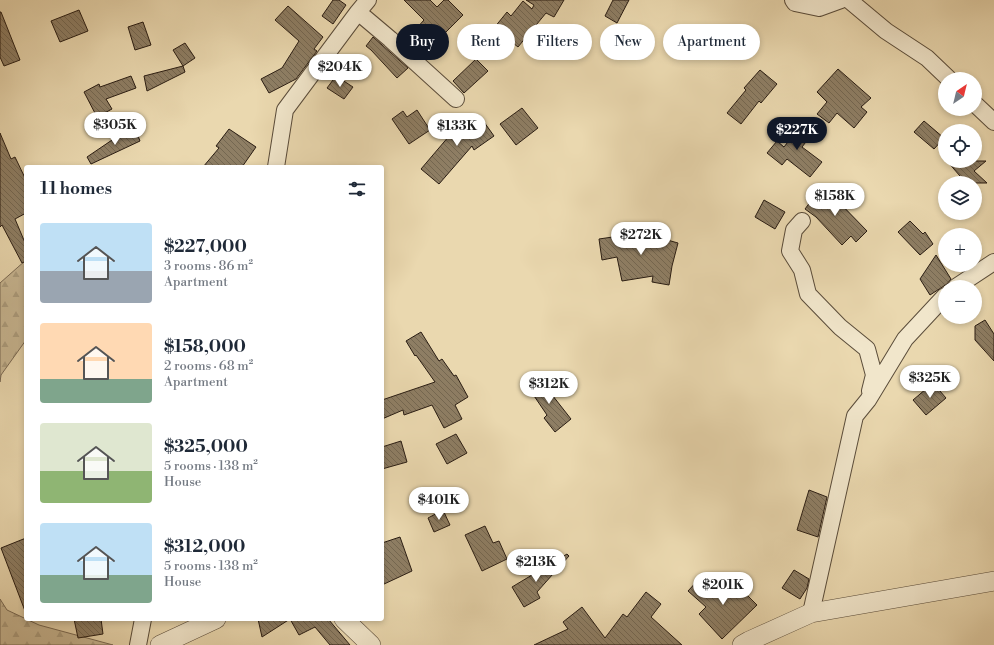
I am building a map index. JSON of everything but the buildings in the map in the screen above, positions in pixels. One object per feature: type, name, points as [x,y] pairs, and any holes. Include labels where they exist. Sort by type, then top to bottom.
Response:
[{"type":"street","points":[[793,0],[795,3],[819,8],[842,0]]},
{"type":"street","points":[[849,0],[886,31],[927,58],[942,72]]},
{"type":"street","points":[[276,165],[285,110],[363,6],[395,44],[456,99]]},
{"type":"street","points":[[982,111],[994,122]]},
{"type":"street","points":[[802,222],[794,230],[790,251],[802,270],[808,294],[840,327],[867,349],[874,375],[868,400]]},
{"type":"street","points":[[967,280],[994,262]]},
{"type":"street","points":[[811,613],[856,416],[868,400],[905,339],[938,304]]},
{"type":"street","points":[[742,645],[811,613],[994,581]]},
{"type":"street","points":[[138,645],[143,621]]},
{"type":"street","points":[[160,645],[212,621]]},
{"type":"street","points":[[346,621],[371,645]]},
{"type":"green space","points":[[24,262],[24,343],[1,375],[0,382],[0,283]]},
{"type":"green space","points":[[0,599],[7,610],[24,618],[24,621],[30,621],[39,625],[113,645],[0,645]]}]
